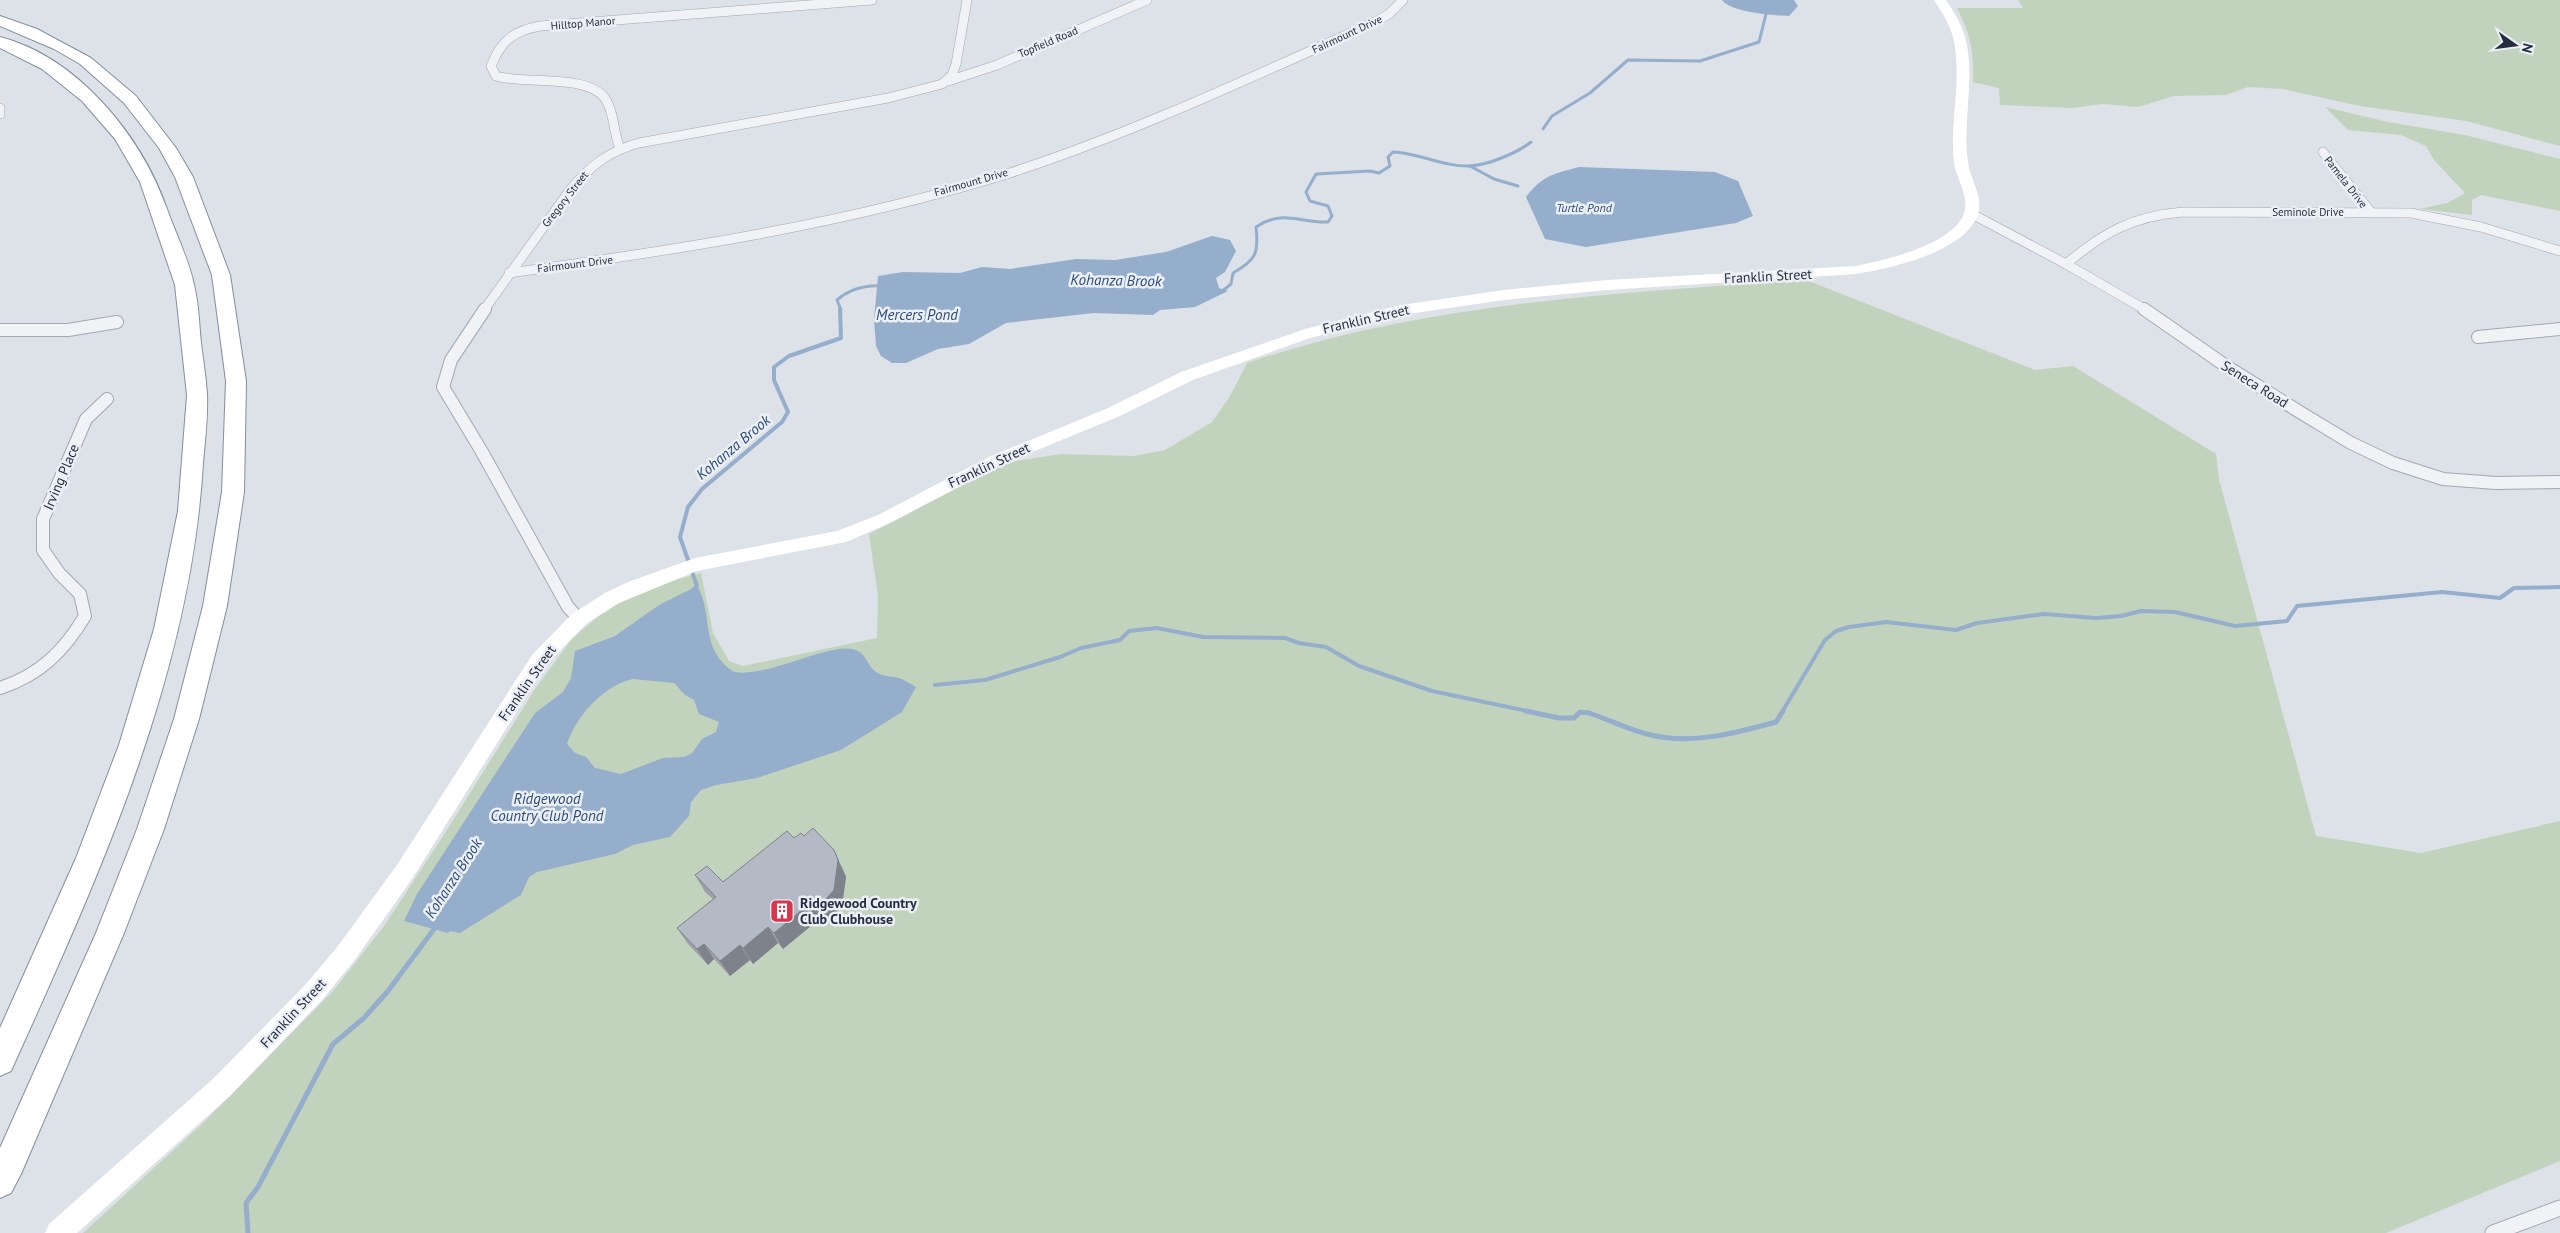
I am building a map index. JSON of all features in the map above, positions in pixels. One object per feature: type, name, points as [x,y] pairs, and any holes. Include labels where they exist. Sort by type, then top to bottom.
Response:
[{"type":"highway","points":[[0,21],[65,47],[111,78],[146,116],[176,160],[200,209],[219,265],[233,339],[237,402],[233,487],[227,533],[207,637],[192,698],[152,821],[121,905],[24,1135],[0,1182]]},
{"type":"highway","points":[[0,42],[47,64],[79,88],[120,134],[147,177],[169,226],[185,279],[193,325],[198,401],[194,469],[188,524],[161,647],[144,707],[67,913],[0,1062]]},
{"type":"main road","points":[[1940,0],[1956,29],[1961,46],[1960,163],[1973,200],[1972,214]]},
{"type":"main road","name":"Franklin Street","points":[[58,1233],[220,1089],[314,992],[389,894],[539,660],[579,619],[612,598],[689,567],[840,537],[884,519],[995,461],[1114,412],[1187,376],[1305,334],[1401,310],[1504,295],[1607,285],[1799,275],[1869,268],[1904,258],[1932,246],[1957,232],[1972,214]]},
{"type":"street","name":"Hilltop Manor","points":[[620,148],[608,104],[599,91],[581,85],[512,80],[496,76],[491,66],[499,45],[504,39],[518,31],[540,26],[872,0]]},
{"type":"street","points":[[948,80],[956,64],[967,0]]},
{"type":"street","name":"Topfield Road","points":[[948,80],[997,65],[1147,0]]},
{"type":"street","name":"Fairmount Drive","points":[[509,273],[635,257],[720,242],[819,223],[954,188],[1079,149],[1194,102],[1377,21],[1389,14],[1403,0]]},
{"type":"street","name":"Gregory Street","points":[[579,619],[568,607],[482,452],[442,387],[452,360],[509,273],[585,172],[603,157],[620,148],[928,90],[948,80]]},
{"type":"street","points":[[0,108],[0,114]]},
{"type":"street","name":"Pamela Drive","points":[[2323,152],[2370,212]]},
{"type":"street","name":"Seminole Drive","points":[[2066,264],[2109,230],[2134,219],[2162,213],[2411,213],[2446,219],[2560,251]]},
{"type":"street","name":"Seneca Road","points":[[1972,214],[2066,264],[2152,314],[2226,366],[2303,414],[2351,443],[2393,463],[2443,479],[2496,483],[2560,482]]},
{"type":"street","points":[[0,330],[68,330],[118,322]]},
{"type":"street","points":[[2478,337],[2560,329]]},
{"type":"street","name":"Irving Place","points":[[0,688],[43,670],[72,640],[85,616],[80,594],[59,572],[43,550],[44,519],[86,419],[107,400]]},
{"type":"street","points":[[2493,1233],[2560,1208]]},
{"type":"green space","points":[[2018,0],[2560,0],[2560,146],[2466,121],[2360,106],[2283,89],[2248,87],[2226,95],[2174,96],[2138,107],[2102,104],[2072,108],[2000,105],[1999,88],[1973,82],[1971,44],[1966,27],[1957,8],[2023,8]]},
{"type":"green space","points":[[2325,107],[2388,122],[2465,135],[2560,159],[2560,211],[2481,195],[2472,200],[2472,215],[2420,209],[2447,203],[2465,193],[2434,160],[2426,146],[2401,135],[2348,130]]},
{"type":"green space","points":[[1806,280],[2035,370],[2073,366],[2216,454],[2219,479],[2316,836],[2421,853],[2560,821],[2560,1161],[2386,1233],[83,1233],[204,1122],[333,991],[384,926],[535,689],[571,640],[603,612],[631,597],[667,582],[701,573],[713,633],[729,661],[743,666],[877,638],[878,596],[869,534],[1004,463],[1061,454],[1134,456],[1165,450],[1212,422],[1229,398],[1247,363],[1315,342],[1453,313],[1594,296]]},
{"type":"water","points":[[1722,0],[1794,0],[1798,6],[1789,16],[1773,15],[1743,11],[1734,8]]},
{"type":"water","name":"Turtle Pond","points":[[1579,167],[1715,172],[1738,181],[1753,216],[1736,223],[1586,247],[1545,239],[1526,197],[1538,184],[1549,176]]},
{"type":"water","name":"Mercers Pond","points":[[1212,236],[1230,240],[1236,251],[1225,272],[1216,278],[1219,288],[1228,291],[1195,307],[1160,310],[1153,315],[1094,313],[1006,323],[969,344],[938,349],[906,363],[892,363],[881,356],[876,346],[874,320],[878,276],[903,272],[960,273],[982,267],[1010,269],[1076,259],[1115,260],[1166,252]]},
{"type":"water","name":"Ridgewood Country Club Pond","points":[[697,586],[702,595],[712,645],[723,663],[735,672],[758,671],[827,651],[849,649],[857,650],[875,671],[882,675],[897,677],[916,687],[902,712],[841,750],[757,778],[716,785],[701,790],[691,802],[689,816],[670,837],[633,845],[615,854],[537,872],[529,877],[521,895],[460,933],[450,931],[448,933],[404,921],[417,894],[535,713],[563,692],[571,678],[575,651],[615,636],[659,605]],"holes":[[[633,679],[674,683],[685,695],[694,700],[699,714],[719,722],[716,732],[702,739],[692,753],[684,757],[663,758],[621,774],[595,768],[586,757],[575,753],[567,744],[571,733],[584,713],[592,703],[611,688]]]},
{"type":"building","name":"Ridgewood Country Club Clubhouse","points":[[813,828],[834,850],[838,860],[834,890],[825,900],[817,903],[814,900],[774,933],[768,927],[743,948],[740,945],[720,961],[704,944],[697,949],[677,928],[716,897],[695,875],[707,866],[723,882],[787,831],[794,838],[801,833],[804,836]]},
{"type":"waterway","name":"Kohanza Brook","points":[[1543,129],[1552,116],[1590,93],[1628,60],[1700,61],[1759,42],[1766,14],[1761,0]]},
{"type":"waterway","name":"Kohanza Brook","points":[[1470,166],[1502,158],[1531,142]]},
{"type":"waterway","name":"Kohanza Brook","points":[[1220,293],[1231,284],[1233,273],[1247,264],[1254,255],[1257,243],[1256,227],[1266,222],[1283,218],[1328,222],[1332,216],[1328,206],[1310,201],[1306,192],[1316,174],[1370,171],[1379,173],[1390,166],[1388,157],[1393,152],[1460,166],[1470,166]]},
{"type":"waterway","points":[[1470,166],[1494,179],[1518,186]]},
{"type":"waterway","name":"Kohanza Brook","points":[[841,310],[837,300],[852,290],[870,286],[882,286]]},
{"type":"waterway","name":"Kohanza Brook","points":[[693,590],[697,586],[680,537],[688,507],[702,489],[782,422],[788,412],[774,380],[774,367],[789,356],[841,338],[840,309]]},
{"type":"waterway","points":[[1782,712],[1825,640],[1836,631],[1849,627],[1886,622],[1956,630],[1977,623],[2044,614],[2096,618],[2121,616],[2141,611],[2175,612],[2235,626],[2287,621],[2297,606],[2442,592],[2500,598],[2514,588],[2560,587]]},
{"type":"waterway","points":[[935,685],[985,680],[1060,657],[1081,648],[1120,640],[1129,631],[1157,628],[1203,637],[1285,638],[1299,643],[1326,647],[1359,666],[1432,691],[1532,712]]},
{"type":"waterway","points":[[1526,711],[1559,718],[1574,718],[1580,712],[1589,713],[1643,733],[1682,739],[1730,734],[1776,722],[1783,711]]},
{"type":"waterway","name":"Kohanza Brook","points":[[248,1233],[246,1203],[258,1187],[333,1044],[364,1018],[388,991],[437,925]]},
{"type":"place","name":"Ridgewood Country Club Clubhouse","points":[[782,911]]}]
